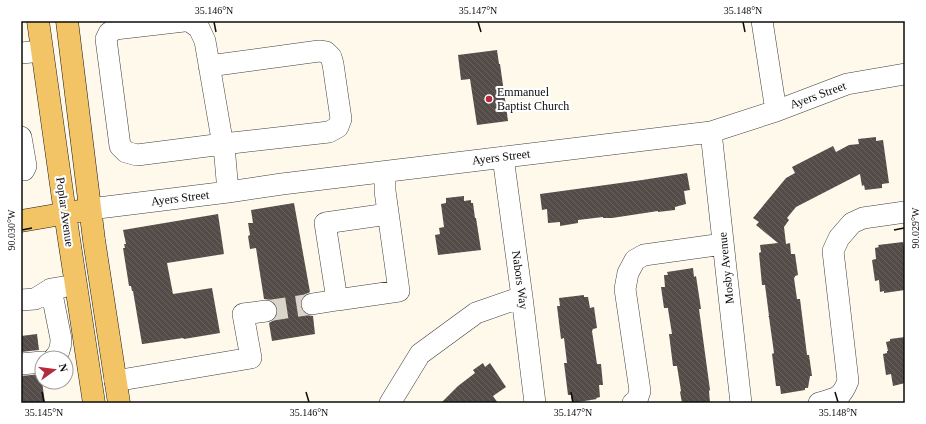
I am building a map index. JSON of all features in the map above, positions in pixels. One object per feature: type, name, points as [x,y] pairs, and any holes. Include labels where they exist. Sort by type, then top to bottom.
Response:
[{"type":"main road","name":"Poplar Avenue","points":[[38,21],[32,52],[65,213],[94,403]]},
{"type":"main road","name":"Poplar Avenue","points":[[67,21],[100,283],[119,403]]},
{"type":"main road","points":[[21,221],[90,209]]},
{"type":"street","points":[[184,21],[115,29],[109,33],[106,39],[120,146],[126,152],[137,155],[329,132],[338,127],[341,119],[333,64],[331,58],[326,52],[319,51],[209,66]]},
{"type":"street","points":[[189,21],[199,28],[205,41],[225,157],[228,192]]},
{"type":"street","points":[[762,21],[776,111]]},
{"type":"street","name":"Ayers Street","points":[[90,209],[711,132],[776,111],[847,84],[905,74]]},
{"type":"street","name":"Mosby Avenue","points":[[711,132],[742,403]]},
{"type":"street","points":[[21,137],[26,166],[24,170],[21,170]]},
{"type":"street","name":"Nabors Way","points":[[503,157],[535,403]]},
{"type":"street","points":[[312,304],[399,291],[385,191],[385,172]]},
{"type":"street","points":[[819,403],[835,398],[844,391],[848,381],[833,251],[839,238],[852,223],[863,218],[905,212]]},
{"type":"street","points":[[337,300],[325,223],[388,214]]},
{"type":"street","points":[[633,403],[637,400],[640,391],[625,288],[628,273],[635,260],[644,255],[723,244]]},
{"type":"street","points":[[21,300],[35,299],[50,289],[76,285]]},
{"type":"street","points":[[50,289],[61,339],[60,350]]},
{"type":"street","points":[[390,403],[420,354],[476,313],[522,297]]},
{"type":"street","points":[[115,381],[251,358],[243,314],[266,311]]},
{"type":"street","points":[[21,364],[34,363]]},
{"type":"building","name":"Emmanuel Baptist Church","points":[[497,50],[508,121],[477,125],[470,79],[461,80],[458,55]]},
{"type":"building","points":[[876,137],[876,141],[883,140],[889,183],[882,184],[882,188],[865,190],[864,185],[862,186],[860,174],[796,207],[787,218],[789,220],[784,227],[786,244],[790,243],[791,254],[795,254],[798,275],[794,278],[797,299],[800,299],[807,355],[809,355],[812,376],[810,376],[808,388],[805,388],[805,390],[781,394],[780,386],[776,386],[772,354],[774,353],[768,317],[765,285],[762,285],[759,253],[761,252],[760,245],[778,243],[756,225],[759,222],[753,218],[786,178],[795,173],[792,167],[833,146],[836,152],[849,145],[859,144],[858,139]]},
{"type":"building","points":[[687,173],[690,190],[684,191],[686,204],[675,207],[675,210],[612,218],[603,217],[578,220],[578,223],[560,226],[560,222],[548,223],[547,209],[542,210],[540,194]]},
{"type":"building","points":[[464,196],[464,201],[471,200],[471,203],[473,203],[481,250],[438,255],[435,235],[440,234],[439,228],[444,227],[441,204],[446,203],[446,198]]},
{"type":"building","points":[[294,203],[310,292],[304,295],[301,299],[300,306],[303,312],[307,315],[313,316],[315,334],[272,341],[269,323],[277,316],[278,309],[275,303],[271,300],[264,299],[256,248],[250,249],[248,223],[253,223],[251,210]]},
{"type":"building","points":[[218,214],[224,254],[167,263],[173,294],[212,288],[220,333],[142,344],[133,291],[131,286],[129,286],[123,248],[125,248],[124,244],[126,244],[123,230]]},
{"type":"building","points":[[903,242],[905,254],[905,290],[884,293],[884,291],[880,292],[879,280],[875,281],[872,260],[876,259],[875,248],[879,247],[878,245]]},
{"type":"building","points":[[693,268],[694,277],[696,276],[701,309],[699,309],[710,390],[710,403],[682,403],[677,366],[673,366],[669,334],[672,334],[668,308],[664,308],[661,287],[665,287],[664,275],[668,275],[667,272]]},
{"type":"building","points":[[584,295],[584,297],[588,297],[590,308],[594,307],[597,328],[593,329],[592,331],[597,364],[601,364],[603,385],[599,385],[600,397],[596,398],[597,399],[572,403],[571,395],[568,395],[564,363],[567,363],[564,338],[561,339],[557,306],[560,306],[559,298]]},
{"type":"building","points":[[37,334],[39,350],[21,352],[21,336]]},
{"type":"building","points":[[905,337],[905,383],[893,386],[891,374],[886,375],[883,354],[887,353],[888,351],[886,342],[890,341],[890,339]]},
{"type":"building","points":[[483,363],[485,367],[490,363],[506,387],[493,396],[498,403],[441,403],[458,386],[475,373],[473,370]]},
{"type":"building","points":[[34,375],[34,390],[43,390],[45,403],[21,403],[21,376]]},
{"type":"tunnel","points":[[266,311],[312,304]]},
{"type":"place","name":"Emmanuel Baptist Church","points":[[489,99]]}]
